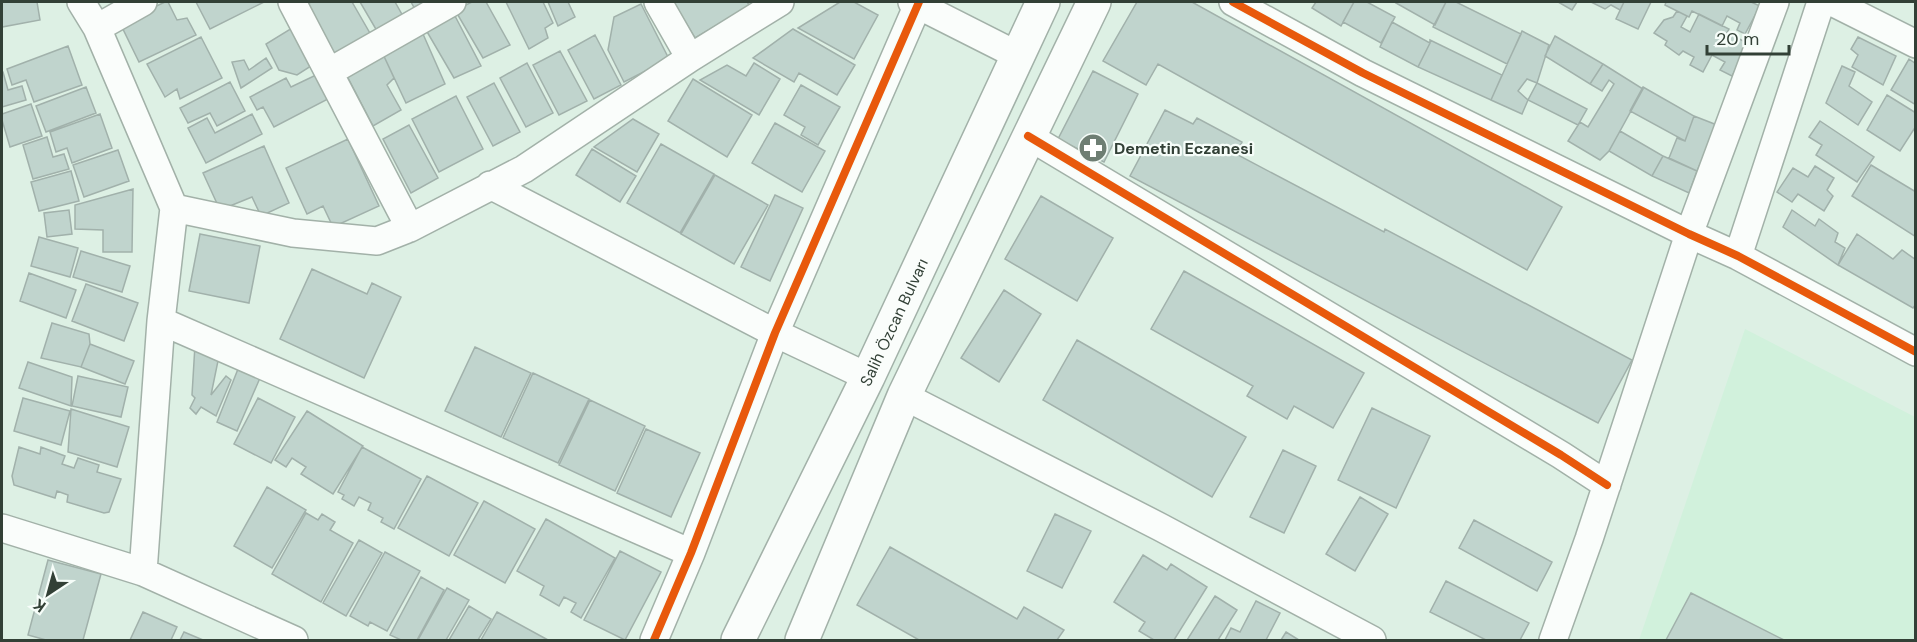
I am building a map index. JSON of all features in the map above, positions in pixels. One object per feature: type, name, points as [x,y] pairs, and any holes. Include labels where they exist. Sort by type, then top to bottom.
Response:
[{"type":"main road","name":"Salih Özcan Bulvarı","points":[[738,640],[868,377],[1043,2]]},
{"type":"main road","points":[[807,639],[904,396],[1094,2]]},
{"type":"street","points":[[81,2],[97,28],[174,208],[161,321],[143,572]]},
{"type":"street","points":[[97,28],[143,2]]},
{"type":"street","points":[[292,2],[410,228]]},
{"type":"street","points":[[329,72],[452,2]]},
{"type":"street","points":[[658,2],[690,58]]},
{"type":"street","points":[[174,208],[293,233],[377,241],[410,228],[524,169],[690,58],[780,2]]},
{"type":"street","points":[[654,640],[691,552],[775,333],[916,2],[1017,55]]},
{"type":"street","points":[[1233,2],[1363,73],[1738,256],[1916,352]]},
{"type":"street","points":[[1553,640],[1607,485],[1689,234],[1775,2]]},
{"type":"street","points":[[1738,256],[1821,2]]},
{"type":"street","points":[[1832,2],[1916,44]]},
{"type":"street","points":[[1028,136],[1607,485]]},
{"type":"street","points":[[490,185],[775,333],[868,377]]},
{"type":"street","points":[[161,321],[691,552]]},
{"type":"street","points":[[904,396],[1160,527],[1372,640]]},
{"type":"street","points":[[2,528],[143,572],[294,640]]},
{"type":"shaded area","points":[[1745,329],[1915,417],[1915,640],[1639,640]]},
{"type":"building","points":[[2,2],[37,2],[40,20],[2,27]]},
{"type":"building","points":[[168,2],[177,20],[187,18],[196,35],[139,62],[120,23]]},
{"type":"building","points":[[196,2],[264,2],[210,29]]},
{"type":"building","points":[[311,2],[352,2],[371,35],[334,56],[305,5]]},
{"type":"building","points":[[360,2],[395,2],[404,18],[377,31]]},
{"type":"building","points":[[411,2],[431,2],[416,11]]},
{"type":"building","points":[[472,2],[486,2],[510,45],[483,58],[455,10]]},
{"type":"building","points":[[506,2],[543,2],[553,23],[545,28],[548,38],[529,49]]},
{"type":"building","points":[[548,2],[568,2],[575,17],[558,26]]},
{"type":"building","points":[[673,2],[747,2],[750,6],[695,38]]},
{"type":"building","points":[[840,2],[854,2],[878,15],[854,59],[798,28]]},
{"type":"building","points":[[1137,2],[1192,2],[1562,207],[1527,270],[1158,64],[1146,85],[1103,61]]},
{"type":"building","points":[[1316,2],[1354,2],[1341,26],[1312,8]]},
{"type":"building","points":[[1354,2],[1367,2],[1395,17],[1381,43],[1343,22]]},
{"type":"building","points":[[1397,2],[1446,2],[1435,25]]},
{"type":"building","points":[[1446,2],[1456,2],[1521,34],[1507,64],[1433,27]]},
{"type":"building","points":[[1558,2],[1577,2],[1572,10]]},
{"type":"building","points":[[1591,2],[1624,2],[1620,10],[1611,5],[1605,9]]},
{"type":"building","points":[[1624,2],[1651,2],[1638,29],[1616,19]]},
{"type":"building","points":[[1666,2],[1751,2],[1760,6],[1745,34],[1737,30],[1740,23],[1727,16],[1722,26],[1692,11],[1689,17],[1665,5]]},
{"type":"building","points":[[641,4],[669,59],[624,82],[608,50],[614,17]]},
{"type":"building","points":[[1677,11],[1687,16],[1681,27],[1690,32],[1699,14],[1729,29],[1724,38],[1727,40],[1730,34],[1749,44],[1732,76],[1720,70],[1725,62],[1712,55],[1703,72],[1690,65],[1694,57],[1683,51],[1679,55],[1665,45],[1667,41],[1654,33],[1664,20],[1673,17]]},
{"type":"building","points":[[455,16],[481,66],[454,78],[426,30]]},
{"type":"building","points":[[1392,22],[1430,43],[1418,67],[1380,47]]},
{"type":"building","points":[[292,28],[311,66],[297,75],[279,70],[266,44]]},
{"type":"building","points":[[793,29],[855,65],[837,95],[799,73],[794,82],[753,58]]},
{"type":"building","points":[[1522,31],[1549,45],[1537,83],[1527,79],[1518,91],[1528,100],[1522,114],[1491,100]]},
{"type":"building","points":[[423,34],[445,84],[406,103],[382,52]]},
{"type":"building","points":[[595,35],[621,85],[594,99],[568,50]]},
{"type":"building","points":[[1555,36],[1603,64],[1590,84],[1545,56]]},
{"type":"building","points":[[201,37],[222,78],[180,99],[177,89],[165,97],[147,64]]},
{"type":"building","points":[[1858,37],[1896,56],[1883,85],[1852,67],[1858,55],[1851,49]]},
{"type":"building","points":[[1430,40],[1502,75],[1491,100],[1418,67]]},
{"type":"building","points":[[68,46],[82,85],[34,102],[26,80],[12,85],[7,69]]},
{"type":"building","points":[[560,51],[587,101],[559,115],[533,65]]},
{"type":"building","points":[[382,52],[394,78],[387,85],[401,110],[373,126],[346,74]]},
{"type":"building","points":[[266,58],[272,68],[241,88],[232,62],[244,60],[249,70]]},
{"type":"building","points":[[1909,59],[1916,64],[1916,105],[1891,90]]},
{"type":"building","points":[[527,63],[553,113],[526,127],[500,78]]},
{"type":"building","points":[[754,63],[780,79],[759,115],[700,80],[727,65],[746,76]]},
{"type":"building","points":[[1603,64],[1643,89],[1609,151],[1600,160],[1568,141],[1580,122],[1588,127],[1614,84],[1609,80],[1602,91],[1590,84]]},
{"type":"building","points":[[1842,66],[1855,72],[1849,86],[1872,102],[1858,125],[1826,103]]},
{"type":"building","points":[[1093,71],[1138,94],[1104,162],[1058,139]]},
{"type":"building","points":[[2,72],[8,90],[22,86],[26,100],[2,107]]},
{"type":"building","points":[[316,75],[328,99],[274,127],[263,107],[257,110],[250,97],[286,78],[291,87]]},
{"type":"building","points":[[693,79],[752,115],[727,157],[668,121]]},
{"type":"building","points":[[230,82],[245,111],[217,126],[210,113],[188,123],[180,108]]},
{"type":"building","points":[[494,83],[520,132],[493,146],[467,97]]},
{"type":"building","points":[[1537,83],[1587,109],[1578,125],[1528,100]]},
{"type":"building","points":[[801,85],[840,107],[818,145],[801,135],[805,127],[784,115]]},
{"type":"building","points":[[86,87],[96,113],[46,132],[36,106]]},
{"type":"building","points":[[1643,87],[1694,116],[1685,141],[1630,111]]},
{"type":"building","points":[[1887,95],[1916,113],[1916,126],[1900,151],[1867,130]]},
{"type":"building","points":[[456,96],[483,149],[439,172],[412,119]]},
{"type":"building","points":[[31,104],[42,136],[10,147],[2,114]]},
{"type":"building","points":[[1165,110],[1193,124],[1197,118],[1242,142],[1236,154],[1384,232],[1385,229],[1632,360],[1598,423],[1130,176]]},
{"type":"building","points":[[100,114],[112,148],[72,163],[67,148],[56,152],[50,132]]},
{"type":"building","points":[[252,114],[262,134],[206,163],[188,128],[207,118],[215,133]]},
{"type":"building","points":[[1694,116],[1717,125],[1697,171],[1669,158],[1677,138],[1685,141]]},
{"type":"building","points":[[633,119],[659,134],[637,172],[594,147]]},
{"type":"building","points":[[1820,121],[1874,157],[1857,182],[1816,155],[1822,145],[1809,137]]},
{"type":"building","points":[[775,123],[825,151],[802,192],[752,163]]},
{"type":"building","points":[[409,125],[438,178],[411,193],[383,139]]},
{"type":"building","points":[[1620,131],[1663,156],[1652,176],[1609,151]]},
{"type":"building","points":[[47,137],[53,157],[64,154],[69,169],[33,179],[23,145]]},
{"type":"building","points":[[348,139],[379,206],[333,227],[323,206],[307,214],[286,168]]},
{"type":"building","points":[[661,144],[714,174],[680,233],[627,203]]},
{"type":"building","points":[[264,146],[289,203],[261,216],[252,197],[220,210],[203,173]]},
{"type":"building","points":[[592,149],[636,176],[620,202],[576,175]]},
{"type":"building","points":[[118,150],[129,181],[84,197],[73,165]]},
{"type":"building","points":[[1663,156],[1697,171],[1689,193],[1652,176]]},
{"type":"building","points":[[1871,165],[1916,192],[1916,237],[1852,196]]},
{"type":"building","points":[[1815,166],[1834,178],[1827,190],[1833,196],[1824,211],[1798,194],[1792,202],[1777,192],[1793,168],[1808,177]]},
{"type":"building","points":[[71,171],[79,201],[39,211],[31,182]]},
{"type":"building","points":[[715,175],[768,205],[734,264],[681,234]]},
{"type":"building","points":[[133,189],[132,252],[103,252],[103,230],[75,229],[75,205]]},
{"type":"building","points":[[775,195],[803,208],[770,281],[741,267]]},
{"type":"building","points":[[1041,196],[1113,238],[1077,301],[1005,259]]},
{"type":"building","points":[[69,210],[72,234],[47,237],[44,213]]},
{"type":"building","points":[[1792,210],[1815,226],[1819,219],[1838,233],[1835,242],[1845,248],[1838,265],[1783,227]]},
{"type":"building","points":[[200,234],[260,246],[249,303],[189,291]]},
{"type":"building","points":[[1857,234],[1893,259],[1902,250],[1916,260],[1916,304],[1913,308],[1838,265]]},
{"type":"building","points":[[39,237],[78,248],[70,277],[31,266]]},
{"type":"building","points":[[81,251],[130,266],[122,292],[73,277]]},
{"type":"building","points":[[312,269],[367,294],[372,283],[401,297],[364,378],[280,339]]},
{"type":"building","points":[[1184,271],[1364,373],[1333,428],[1294,406],[1287,419],[1247,396],[1253,386],[1151,329]]},
{"type":"building","points":[[29,273],[76,290],[66,318],[20,301]]},
{"type":"building","points":[[86,284],[138,303],[124,341],[72,321]]},
{"type":"building","points":[[1004,290],[1041,314],[999,382],[961,358]]},
{"type":"building","points":[[52,323],[89,334],[90,344],[81,367],[41,358]]},
{"type":"building","points":[[1077,340],[1246,437],[1212,497],[1043,400]]},
{"type":"building","points":[[90,344],[134,361],[125,384],[81,367]]},
{"type":"building","points":[[195,345],[219,356],[211,395],[226,376],[231,380],[216,416],[201,407],[196,414],[190,408],[195,398],[192,395]]},
{"type":"building","points":[[475,347],[531,373],[501,437],[445,411]]},
{"type":"building","points":[[28,362],[72,377],[71,406],[19,388]]},
{"type":"building","points":[[238,369],[260,378],[237,431],[217,422]]},
{"type":"building","points":[[533,373],[589,399],[558,463],[503,438]]},
{"type":"building","points":[[78,376],[128,387],[121,417],[72,406]]},
{"type":"building","points":[[23,398],[70,411],[61,445],[14,431]]},
{"type":"building","points":[[258,398],[295,417],[271,463],[234,444]]},
{"type":"building","points":[[590,400],[645,426],[615,491],[559,465]]},
{"type":"building","points":[[1372,408],[1430,436],[1396,508],[1338,480]]},
{"type":"building","points":[[71,409],[129,427],[117,467],[68,452]]},
{"type":"building","points":[[307,411],[363,446],[333,494],[301,474],[306,467],[292,458],[286,467],[275,460]]},
{"type":"building","points":[[646,429],[700,453],[671,517],[617,493]]},
{"type":"building","points":[[19,447],[40,454],[41,447],[65,456],[62,464],[74,468],[78,458],[99,465],[97,472],[121,479],[109,512],[104,513],[67,502],[68,495],[57,491],[55,498],[14,485],[12,476]]},
{"type":"building","points":[[362,447],[421,479],[394,529],[381,522],[383,518],[368,510],[371,503],[359,497],[354,506],[342,499],[344,495],[338,492]]},
{"type":"building","points":[[1283,450],[1316,466],[1284,533],[1250,517]]},
{"type":"building","points":[[427,476],[478,503],[449,556],[398,528]]},
{"type":"building","points":[[267,487],[306,510],[272,568],[234,546]]},
{"type":"building","points":[[1360,497],[1388,514],[1355,571],[1326,554]]},
{"type":"building","points":[[484,501],[535,529],[505,583],[454,555]]},
{"type":"building","points":[[306,513],[318,520],[322,514],[335,522],[330,530],[353,543],[321,602],[272,574]]},
{"type":"building","points":[[1055,514],[1091,531],[1062,588],[1027,571]]},
{"type":"building","points":[[546,519],[615,558],[581,618],[571,612],[576,603],[564,597],[559,606],[540,595],[544,586],[517,571]]},
{"type":"building","points":[[1474,520],[1552,562],[1537,591],[1459,548]]},
{"type":"building","points":[[359,540],[382,553],[346,616],[323,603]]},
{"type":"building","points":[[890,547],[1017,619],[1024,607],[1064,630],[1057,640],[919,640],[857,605]]},
{"type":"building","points":[[620,551],[661,572],[625,640],[584,620]]},
{"type":"building","points":[[385,552],[420,571],[387,631],[370,622],[368,626],[350,616]]},
{"type":"building","points":[[1143,555],[1167,570],[1171,564],[1207,587],[1174,640],[1154,640],[1139,631],[1145,622],[1114,602]]},
{"type":"building","points":[[48,560],[101,574],[83,640],[46,640],[28,635]]},
{"type":"building","points":[[421,577],[444,590],[417,640],[401,640],[390,635]]},
{"type":"building","points":[[1446,581],[1529,623],[1520,640],[1486,640],[1430,612]]},
{"type":"building","points":[[447,588],[469,600],[446,640],[418,640]]},
{"type":"building","points":[[1691,593],[1784,640],[1666,640]]},
{"type":"building","points":[[1215,596],[1237,610],[1218,640],[1187,640]]},
{"type":"building","points":[[1256,601],[1280,613],[1266,640],[1225,640],[1231,628],[1240,632]]},
{"type":"building","points":[[469,606],[491,619],[478,640],[449,640]]},
{"type":"building","points":[[143,612],[177,627],[171,640],[130,640]]},
{"type":"building","points":[[497,612],[548,640],[481,640]]},
{"type":"building","points":[[184,632],[203,640],[180,640]]},
{"type":"building","points":[[1286,632],[1299,640],[1281,640]]},
{"type":"cycle path","points":[[654,640],[691,553],[775,333],[919,2]]},
{"type":"cycle path","points":[[1233,2],[1363,73],[1738,256],[1916,352]]},
{"type":"cycle path","points":[[1028,136],[1561,455],[1607,485]]},
{"type":"place","name":"Demetin Eczanesi","points":[[1093,148]]}]
